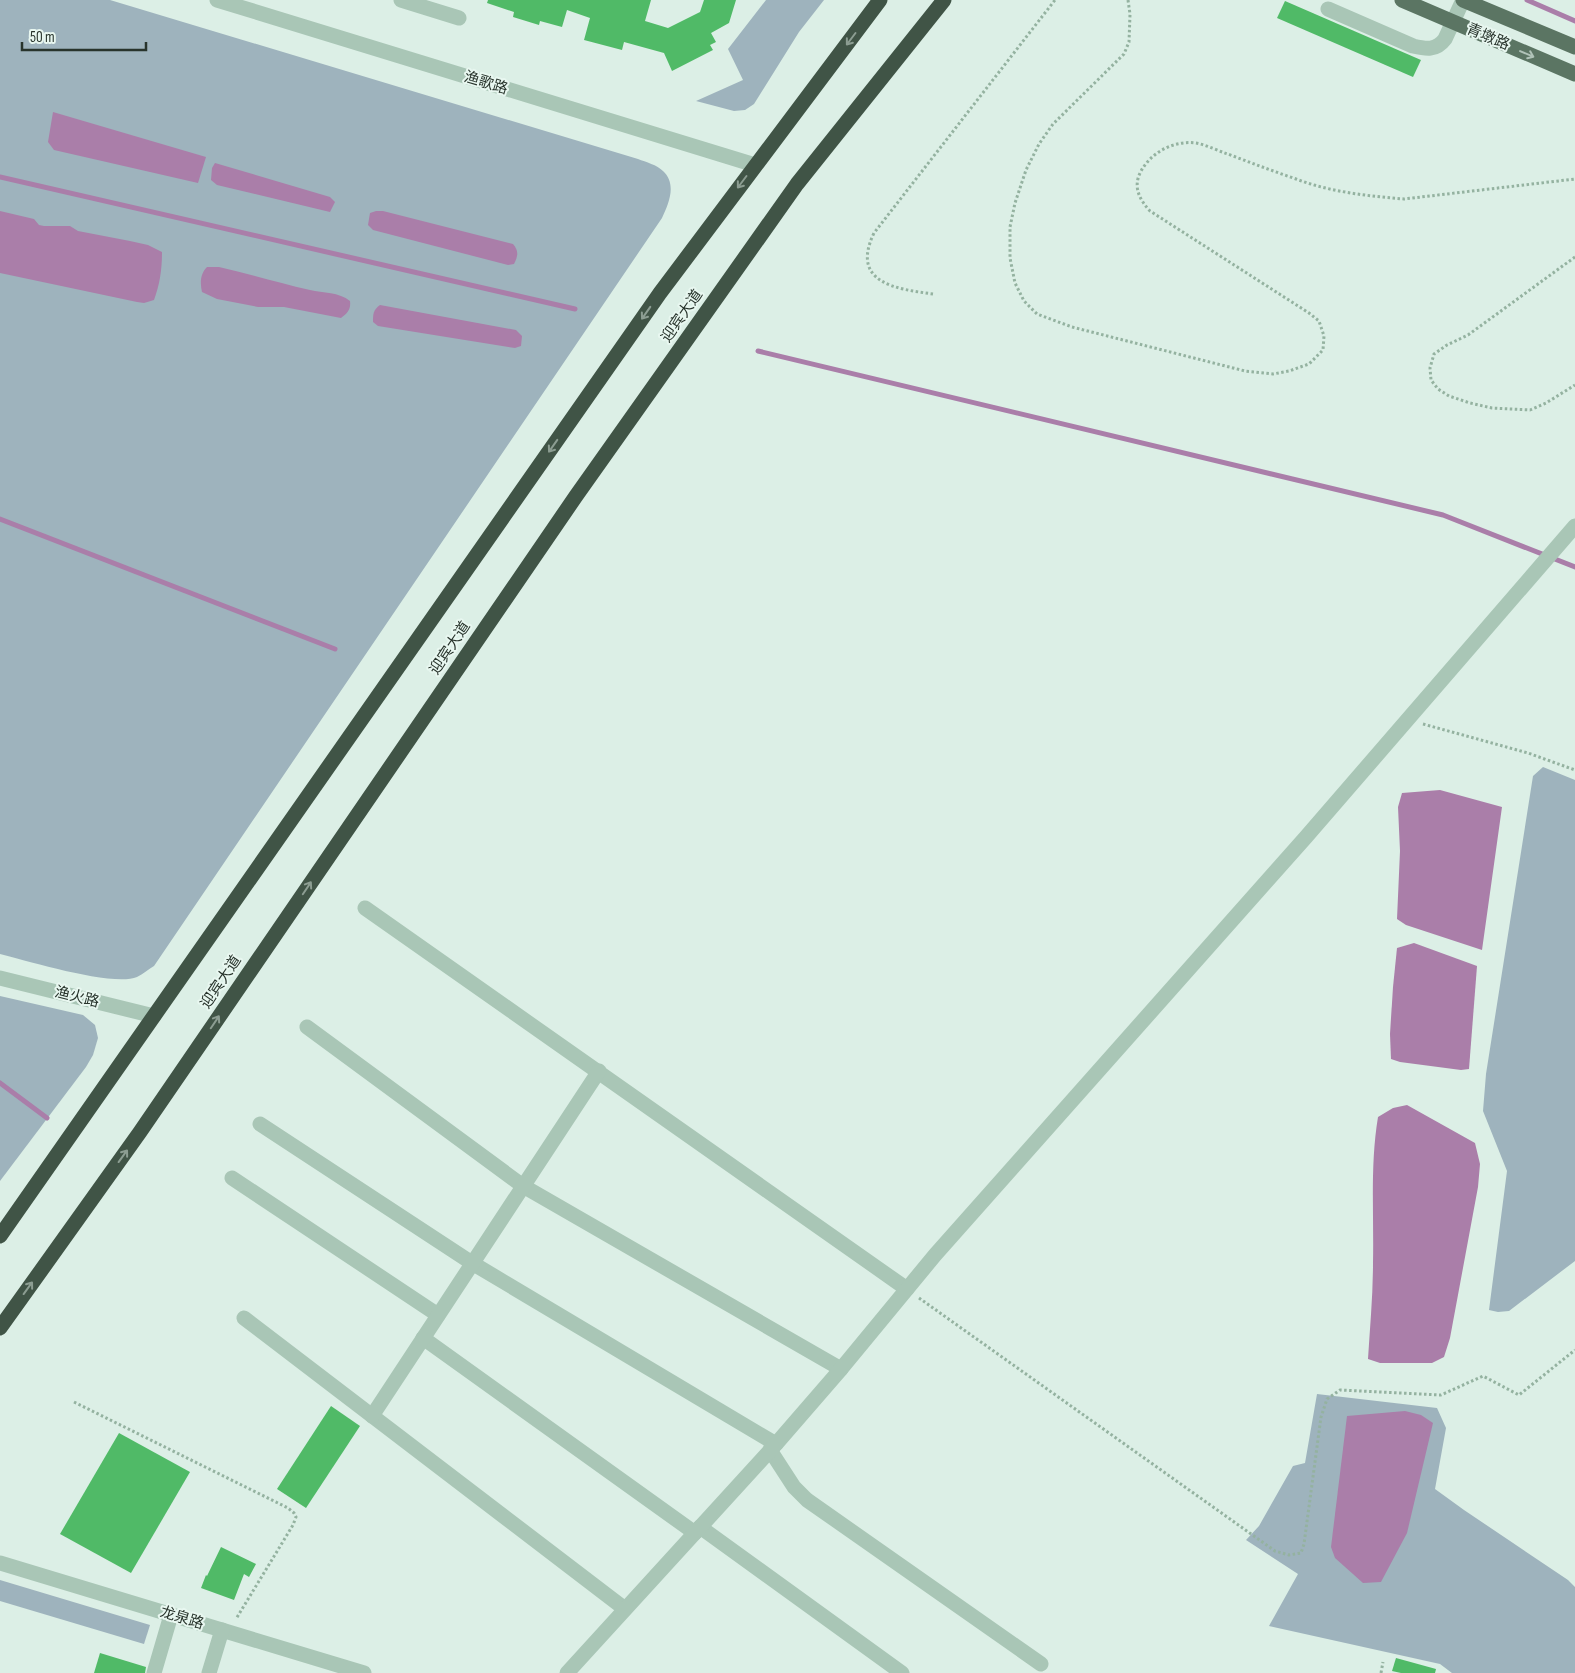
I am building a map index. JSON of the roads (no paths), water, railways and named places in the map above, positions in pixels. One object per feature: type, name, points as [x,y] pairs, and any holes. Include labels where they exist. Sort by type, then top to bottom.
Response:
[{"type":"highway","name":"迎宾大道","points":[[0,1236],[654,301],[880,0]]},
{"type":"highway","name":"迎宾大道","points":[[0,1328],[140,1132],[576,496],[797,184],[944,0]]},
{"type":"main road","name":"青墩路","points":[[1402,0],[1575,74]]},
{"type":"main road","name":"青墩路","points":[[1463,0],[1575,47]]},
{"type":"street","name":"渔歌路","points":[[217,0],[755,166]]},
{"type":"street","points":[[401,0],[459,18]]},
{"type":"street","points":[[1328,9],[1413,46],[1435,48],[1441,45],[1445,39],[1463,0]]},
{"type":"street","points":[[566,1673],[773,1447],[841,1369],[935,1255],[1408,720],[1573,528]]},
{"type":"street","points":[[365,908],[907,1289]]},
{"type":"street","name":"渔火路","points":[[0,978],[154,1016]]},
{"type":"street","points":[[307,1027],[523,1186],[841,1369]]},
{"type":"street","points":[[372,1416],[598,1072]]},
{"type":"street","points":[[260,1124],[472,1263],[773,1447],[794,1487],[808,1500],[1041,1664]]},
{"type":"street","points":[[232,1178],[438,1314]]},
{"type":"street","points":[[244,1318],[625,1609]]},
{"type":"street","points":[[423,1338],[902,1673]]},
{"type":"street","name":"龙泉路","points":[[0,1563],[364,1673]]},
{"type":"street","points":[[154,1673],[171,1615]]},
{"type":"street","points":[[209,1673],[225,1631]]},
{"type":"waterway","points":[[1527,0],[1575,21]]},
{"type":"waterway","points":[[0,177],[575,309]]},
{"type":"waterway","points":[[758,351],[1443,515],[1575,567]]},
{"type":"waterway","points":[[0,519],[335,649]]},
{"type":"waterway","points":[[0,1083],[47,1118]]}]
